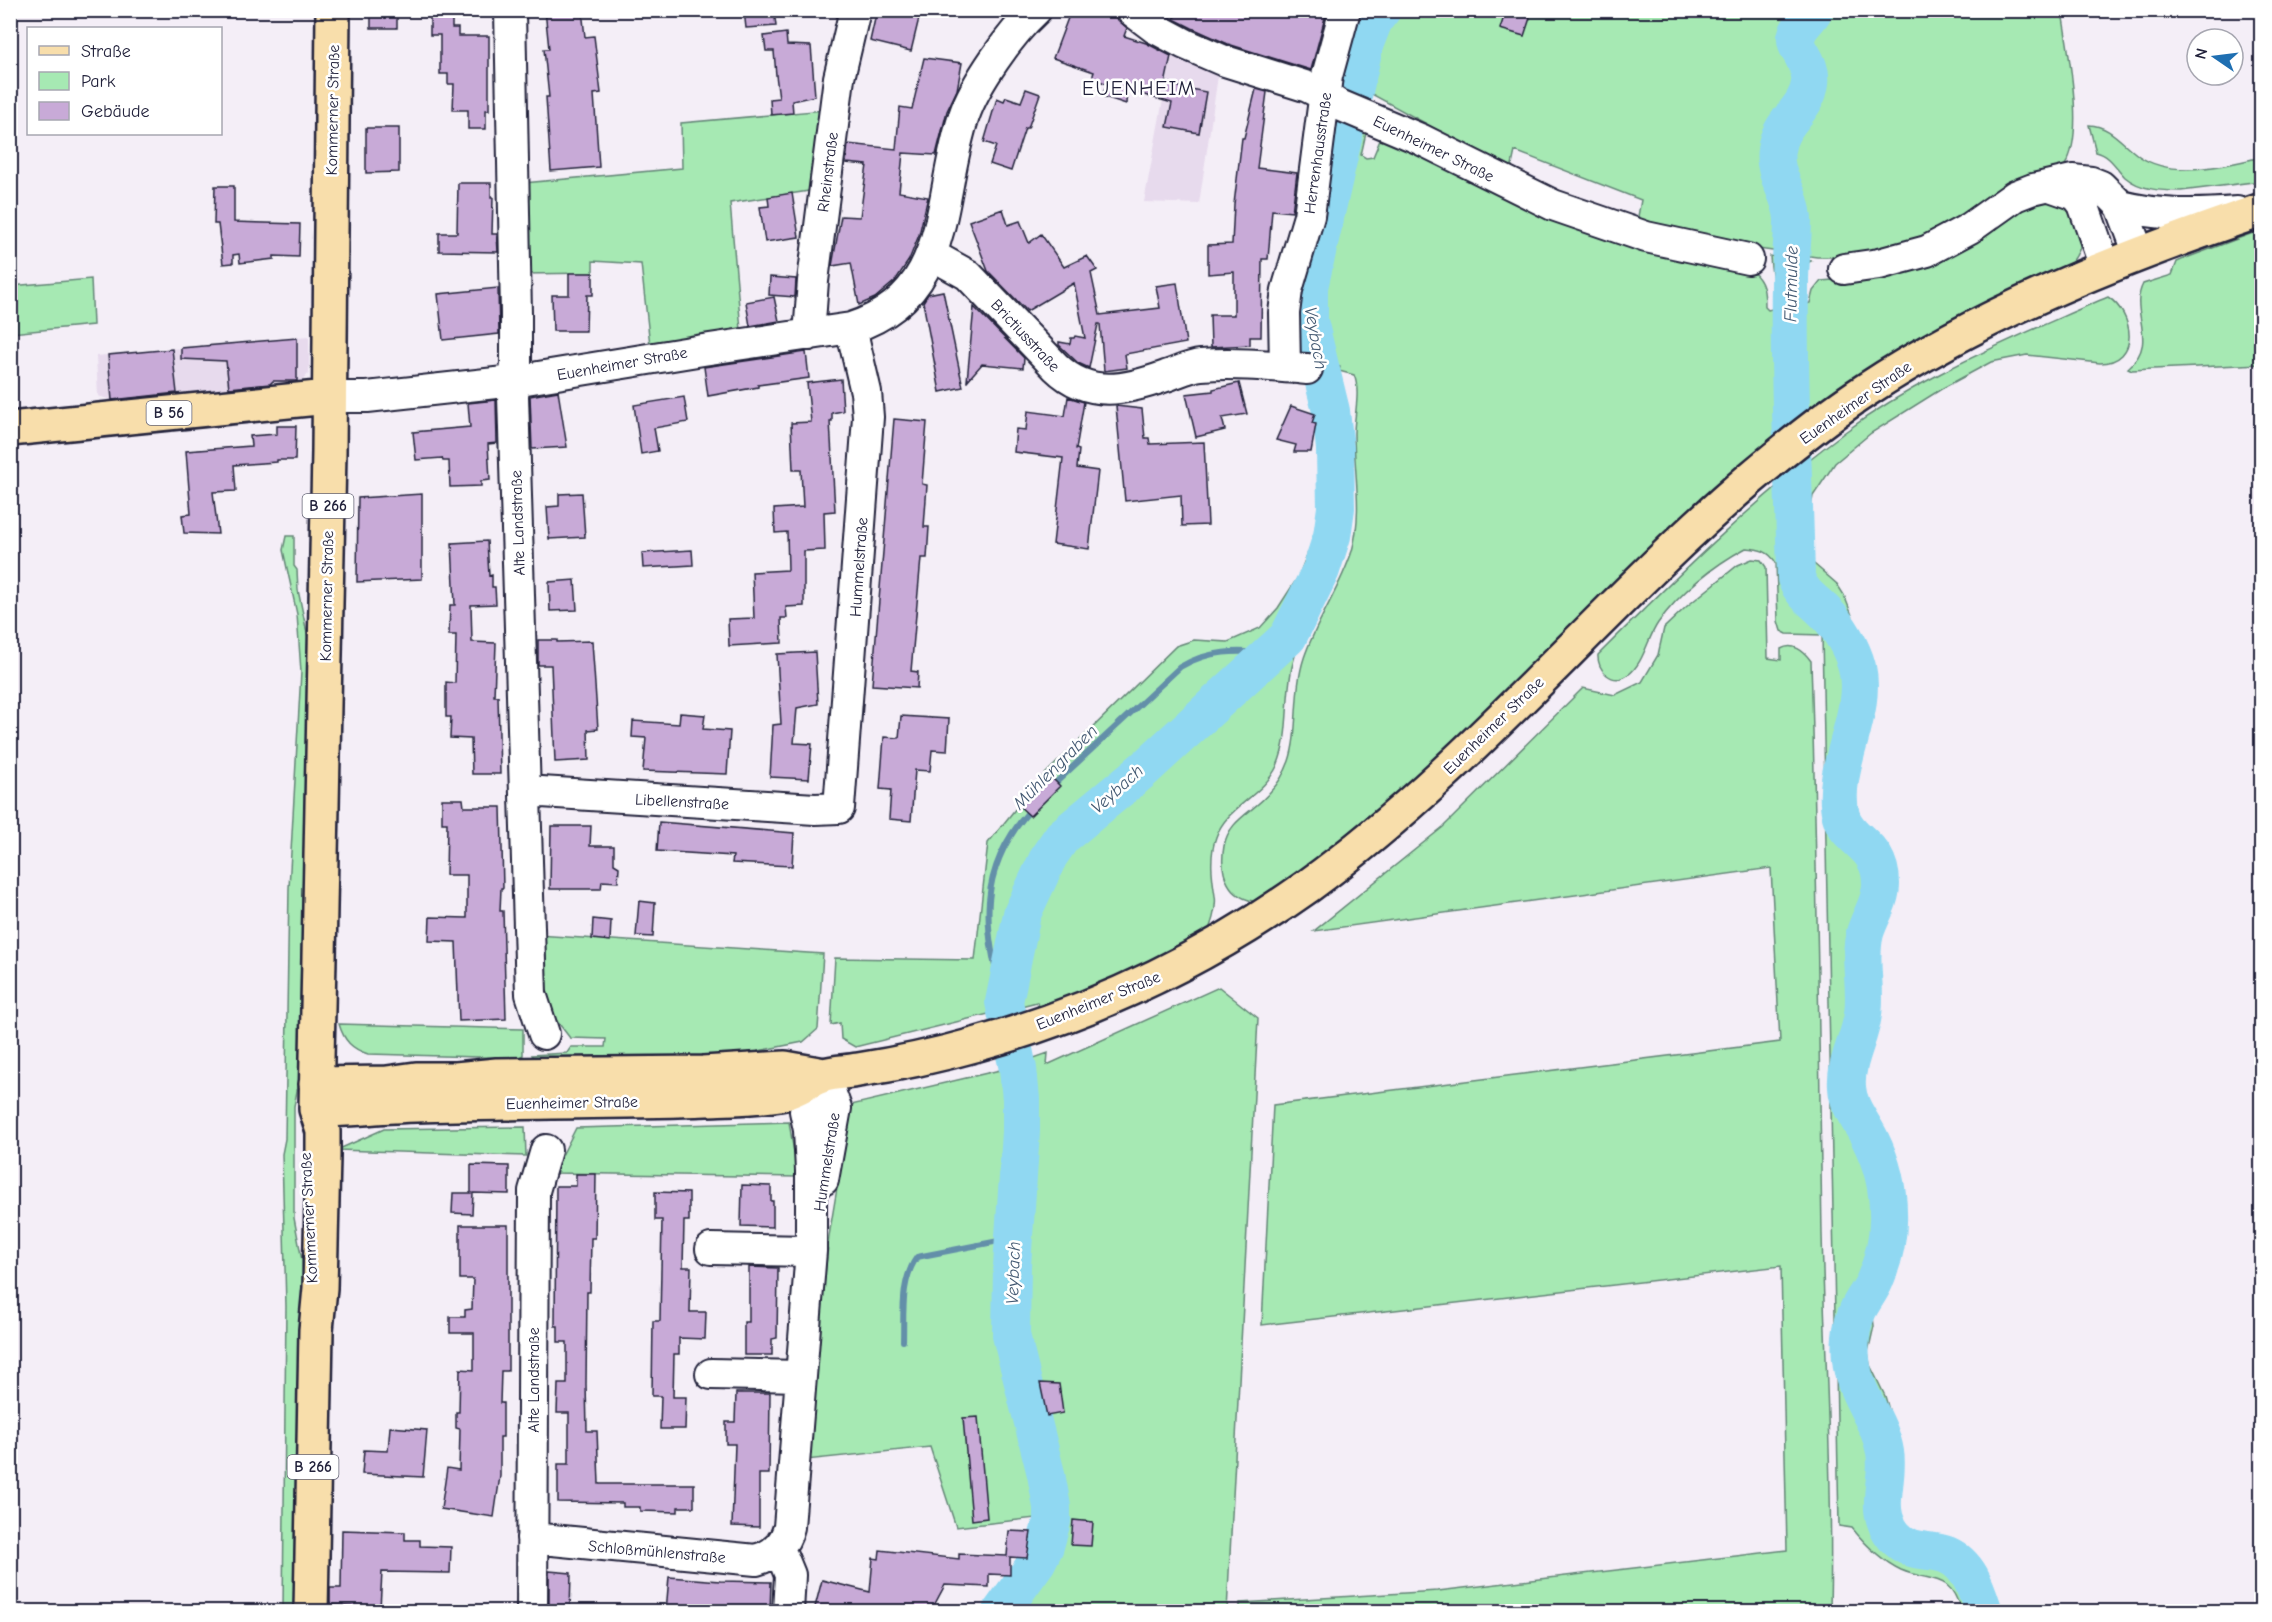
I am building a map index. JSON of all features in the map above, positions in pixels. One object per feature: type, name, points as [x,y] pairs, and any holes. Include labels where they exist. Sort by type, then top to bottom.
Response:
[{"type":"main road","name":"Kommerner Straße","points":[[310,1611],[315,1330],[308,1252],[304,1155],[305,1128],[316,1096],[333,10]]},
{"type":"main road","name":"Euenheimer Straße","points":[[316,1096],[729,1098],[788,1093],[824,1075],[974,1045],[1042,1025],[1127,991],[1201,953],[1272,910],[1377,832],[1441,775],[1660,560],[1757,473],[1863,392],[1938,346],[2017,307],[2105,267],[2260,211]]},
{"type":"main road","name":"Euenheimer Straße","points":[[10,429],[328,398]]},
{"type":"main road","points":[[316,1045],[336,1061],[357,1070],[416,1079]]},
{"type":"main road","name":"Euenheimer Straße","points":[[316,1096],[416,1079],[456,1079],[497,1075],[634,1076],[785,1068],[824,1075]]},
{"type":"street","name":"Alte Landstraße","points":[[510,10],[516,278],[516,363],[513,408],[531,994],[544,1034]]},
{"type":"street","name":"Rheinstraße","points":[[809,334],[813,281],[839,78],[855,10]]},
{"type":"street","name":"Euenheimer Straße","points":[[328,398],[367,397],[514,381],[851,328],[879,316],[909,292],[922,275],[938,239],[958,132],[965,112],[984,76],[1017,30],[1036,10]]},
{"type":"street","name":"Euenheimer Straße","points":[[1131,10],[1185,45],[1222,60],[1308,87],[1553,205],[1646,237],[1748,259]]},
{"type":"street","name":"Herrenhausstraße","points":[[1296,368],[1284,313],[1287,290],[1313,194],[1342,104],[1345,10]]},
{"type":"street","points":[[1844,268],[1879,264],[1927,251],[1964,232],[2015,196],[2033,189],[2072,180],[2091,182],[2101,186],[2121,206],[2139,254]]},
{"type":"street","points":[[2050,186],[2076,195],[2084,204],[2105,267]]},
{"type":"street","name":"Euenheimer Straße","points":[[2121,206],[2144,212],[2166,214],[2260,211]]},
{"type":"street","name":"Brictiusstraße","points":[[932,255],[968,275],[1056,367],[1078,384],[1104,389],[1123,388],[1141,385],[1199,365],[1296,368]]},
{"type":"street","name":"Hummelstraße","points":[[839,808],[868,417],[866,392],[851,328]]},
{"type":"street","name":"Libellenstraße","points":[[525,791],[803,808],[839,808]]},
{"type":"street","name":"Hummelstraße","points":[[778,1548],[783,1544],[789,1527],[811,1251],[811,1171],[809,1130],[805,1111],[824,1075]]},
{"type":"street","name":"Alte Landstraße","points":[[532,1611],[534,1191],[546,1150]]},
{"type":"street","points":[[711,1249],[811,1251]]},
{"type":"street","points":[[711,1374],[801,1376]]},
{"type":"street","name":"Schloßmühlenstraße","points":[[532,1538],[756,1560],[764,1558],[778,1548]]},
{"type":"street","points":[[778,1548],[790,1575],[788,1611]]},
{"type":"shaded area","points":[[1172,51],[1219,69],[1199,204],[1144,202]]},
{"type":"shaded area","points":[[309,336],[309,373],[302,381],[112,400],[98,396],[96,356]]},
{"type":"green space","points":[[1365,11],[2062,11],[2075,112],[2071,151],[2065,165],[1941,233],[1853,257],[1817,257],[1744,247],[1637,222],[1641,200],[1515,151],[1511,170],[1370,93],[1366,95],[1364,103],[1339,93],[1360,19]]},
{"type":"green space","points":[[825,110],[815,190],[730,203],[741,330],[650,345],[641,264],[593,261],[593,273],[523,274],[524,183],[682,168],[681,123]]},
{"type":"green space","points":[[1332,114],[1366,133],[1361,155],[1366,158],[1373,157],[1380,140],[1390,141],[1752,271],[1761,283],[1765,307],[1768,310],[1772,309],[1774,296],[1770,256],[1811,261],[1804,267],[1801,276],[1801,298],[1802,302],[1807,304],[1810,303],[1813,291],[1821,281],[1868,277],[2010,210],[2050,198],[2072,209],[2080,231],[2081,243],[2071,263],[1969,314],[1496,708],[1339,848],[1259,902],[1240,896],[1228,883],[1223,866],[1224,846],[1231,829],[1273,789],[1287,765],[1292,750],[1298,684],[1304,658],[1347,565],[1357,522],[1354,433],[1356,381],[1354,375],[1339,371],[1340,367],[1332,364],[1328,368],[1300,359],[1292,309]]},
{"type":"green space","points":[[2089,125],[2104,129],[2139,156],[2166,167],[2182,169],[2215,167],[2261,157],[2261,181],[2181,191],[2159,190],[2137,185],[2125,177],[2109,159],[2096,152]]},
{"type":"green space","points":[[2261,230],[2261,364],[2132,370],[2128,368],[2142,348],[2139,295],[2143,284],[2172,275],[2177,262]]},
{"type":"green space","points":[[91,279],[93,325],[11,333],[11,286]]},
{"type":"green space","points":[[2108,297],[2117,305],[2128,325],[2127,346],[2122,355],[2113,361],[2100,363],[2027,355],[1991,362],[1943,388],[1871,433],[1835,463],[1813,496],[1808,525],[1806,557],[1837,584],[1844,595],[1868,656],[1872,675],[1870,709],[1855,774],[1854,798],[1861,820],[1885,848],[1895,875],[1893,899],[1877,942],[1878,1012],[1859,1073],[1862,1096],[1882,1129],[1895,1162],[1900,1180],[1904,1217],[1899,1249],[1873,1316],[1874,1326],[1868,1352],[1870,1365],[1885,1396],[1899,1445],[1901,1475],[1899,1514],[1907,1528],[1915,1533],[1950,1544],[1975,1561],[1989,1583],[1999,1611],[1961,1611],[1956,1598],[1945,1584],[1901,1570],[1874,1552],[1852,1528],[1839,1526],[1822,635],[1787,634],[1781,631],[1778,621],[1776,563],[1764,551],[1746,548],[1710,571],[1676,601],[1654,629],[1642,657],[1628,675],[1616,679],[1607,675],[1600,666],[1598,655],[1687,567],[1780,483],[1845,432],[1891,401],[1965,361]]},
{"type":"green space","points":[[1312,378],[1318,380],[1330,447],[1331,493],[1326,538],[1320,560],[1328,563],[1337,517],[1339,473],[1330,383],[1333,379],[1342,390],[1345,404],[1349,505],[1347,533],[1339,562],[1304,633],[1293,663],[1284,741],[1277,766],[1263,785],[1228,817],[1216,837],[1212,859],[1215,906],[1211,924],[1204,939],[1039,1012],[1037,1002],[855,1047],[841,1039],[840,1023],[831,1025],[835,958],[975,960],[988,843],[1037,782],[1176,646],[1194,640],[1228,642],[1260,628],[1278,608],[1298,577],[1317,530],[1322,507],[1322,416]]},
{"type":"green space","points":[[286,536],[294,536],[294,566],[297,570],[298,590],[308,638],[310,638],[307,873],[301,956],[299,1081],[294,1106],[294,1218],[302,1260],[304,1308],[300,1611],[283,1612],[286,1306],[282,1154],[285,1139],[289,888],[301,672],[297,614],[283,550]]},
{"type":"green space","points":[[1752,559],[1761,560],[1766,567],[1768,658],[1781,660],[1781,649],[1794,647],[1802,651],[1811,661],[1822,1234],[1830,1470],[1830,1611],[1240,1611],[1240,1603],[1438,1591],[1787,1550],[1781,1266],[1262,1325],[1273,1105],[1780,1042],[1771,868],[1314,931],[1443,827],[1583,688],[1615,695],[1642,682],[1658,655],[1664,628],[1738,565]]},
{"type":"green space","points":[[537,935],[823,954],[818,1029],[803,1042],[758,1051],[753,1057],[536,1062],[532,1055],[567,1053],[571,1047],[605,1047],[606,1039],[570,1038],[540,999]]},
{"type":"green space","points":[[1219,987],[1258,1018],[1227,1611],[988,1611],[1013,1580],[1038,1541],[1044,1517],[956,1527],[930,1447],[806,1460],[829,1236],[851,1105],[1000,1070],[1048,1053],[1047,1065]]},
{"type":"green space","points":[[339,1024],[523,1029],[523,1055],[518,1058],[368,1054],[349,1044]]},
{"type":"green space","points":[[789,1122],[798,1177],[553,1173],[576,1128]]},
{"type":"green space","points":[[525,1127],[526,1156],[337,1150],[384,1129]]},
{"type":"building","points":[[371,10],[397,10],[397,28],[371,28]]},
{"type":"building","points":[[545,10],[582,10],[585,37],[594,36],[601,93],[594,94],[599,167],[551,171],[546,97],[549,97],[544,49],[549,49]]},
{"type":"building","points":[[744,10],[774,10],[776,26],[746,28]]},
{"type":"building","points":[[877,10],[921,10],[911,51],[870,41]]},
{"type":"building","points":[[1071,10],[1109,10],[1127,28],[1124,36],[1146,43],[1171,56],[1165,84],[1206,92],[1199,133],[1167,127],[1172,103],[1127,90],[1126,104],[1102,96],[1107,84],[1092,78],[1094,72],[1053,58]]},
{"type":"building","points":[[1178,10],[1327,10],[1311,70],[1228,44],[1192,28],[1174,19]]},
{"type":"building","points":[[1506,10],[1528,10],[1526,14],[1530,18],[1524,36],[1500,29]]},
{"type":"building","points":[[430,13],[452,13],[452,28],[458,28],[458,36],[489,36],[489,110],[486,110],[486,129],[468,129],[468,110],[453,110],[454,84],[448,84],[448,74],[440,74],[440,35],[430,35]]},
{"type":"building","points":[[786,33],[787,45],[811,46],[815,96],[792,101],[793,113],[771,115],[770,99],[779,98],[774,51],[766,51],[764,36]]},
{"type":"building","points":[[924,58],[962,63],[957,90],[947,111],[936,155],[903,153],[899,192],[928,197],[919,235],[909,260],[895,281],[875,298],[859,305],[851,263],[832,266],[841,216],[860,217],[867,165],[846,163],[848,144],[896,149],[900,107],[912,109]]},
{"type":"building","points":[[1026,89],[1040,94],[1028,128],[1025,128],[1011,171],[990,164],[996,146],[984,142],[997,98],[1004,101],[1006,97],[1021,102]]},
{"type":"building","points":[[1256,89],[1267,92],[1257,168],[1297,173],[1292,212],[1272,210],[1268,259],[1262,259],[1261,337],[1250,337],[1250,345],[1211,347],[1210,315],[1234,315],[1234,272],[1208,274],[1208,245],[1232,244],[1242,138],[1244,138]]},
{"type":"building","points":[[366,128],[399,128],[399,172],[366,173]]},
{"type":"building","points":[[458,183],[491,183],[492,234],[497,234],[498,252],[439,251],[439,233],[457,233]]},
{"type":"building","points":[[215,186],[234,186],[234,222],[300,224],[299,257],[274,256],[274,259],[240,263],[239,254],[233,255],[233,263],[223,264],[218,224],[214,224]]},
{"type":"building","points":[[792,193],[799,237],[765,242],[760,207],[769,206],[768,197]]},
{"type":"building","points":[[1003,209],[1008,225],[1020,221],[1029,243],[1041,234],[1064,267],[1087,256],[1097,270],[1091,273],[1100,315],[1160,308],[1156,286],[1177,283],[1186,343],[1125,354],[1127,368],[1104,371],[1100,324],[1098,324],[1089,368],[1078,363],[1059,345],[1059,342],[1070,344],[1071,338],[1075,336],[1085,338],[1074,283],[1027,311],[988,271],[969,221]]},
{"type":"building","points":[[569,273],[593,273],[593,295],[587,295],[586,331],[553,331],[552,295],[569,295]]},
{"type":"building","points":[[770,277],[796,279],[795,297],[769,295]]},
{"type":"building","points":[[498,288],[499,334],[443,340],[438,294]]},
{"type":"building","points":[[943,291],[963,387],[940,392],[923,302],[928,294]]},
{"type":"building","points":[[774,297],[779,321],[750,326],[746,302]]},
{"type":"building","points":[[974,307],[1024,358],[1023,368],[982,364],[967,381]]},
{"type":"building","points":[[297,338],[297,381],[273,381],[270,384],[229,388],[226,361],[181,359],[181,348]]},
{"type":"building","points":[[172,349],[177,393],[112,400],[108,355]]},
{"type":"building","points":[[806,352],[809,378],[758,385],[758,387],[708,396],[704,367]]},
{"type":"building","points":[[841,379],[843,411],[832,413],[832,421],[830,421],[835,511],[824,512],[825,550],[804,551],[804,606],[786,607],[787,618],[781,618],[782,643],[729,646],[728,619],[754,618],[752,572],[788,570],[787,532],[775,533],[774,509],[803,507],[801,470],[793,470],[791,423],[811,422],[807,383]]},
{"type":"building","points":[[1239,383],[1247,414],[1222,418],[1225,430],[1196,437],[1186,394],[1213,391],[1213,389]]},
{"type":"building","points":[[558,391],[567,447],[532,449],[530,396]]},
{"type":"building","points":[[684,397],[688,422],[654,428],[658,451],[641,454],[634,405]]},
{"type":"building","points":[[1068,397],[1084,402],[1076,449],[1079,450],[1077,468],[1098,471],[1089,549],[1053,544],[1063,458],[1014,452],[1016,429],[1026,430],[1028,411],[1065,416]]},
{"type":"building","points":[[496,400],[497,443],[488,444],[490,480],[481,481],[481,486],[450,487],[449,461],[443,461],[442,458],[416,460],[413,432],[470,427],[468,403]]},
{"type":"building","points":[[1116,406],[1142,409],[1145,438],[1149,438],[1150,444],[1204,442],[1208,525],[1182,526],[1181,495],[1125,501]]},
{"type":"building","points":[[1291,406],[1315,414],[1312,423],[1316,424],[1311,452],[1294,452],[1296,445],[1276,440]]},
{"type":"building","points":[[894,419],[927,422],[922,484],[927,485],[924,527],[929,527],[927,558],[921,558],[911,671],[918,672],[917,688],[872,685]]},
{"type":"building","points":[[277,426],[296,426],[295,460],[234,465],[236,491],[213,492],[218,534],[184,533],[182,515],[191,514],[186,451],[251,446],[250,436],[277,434]]},
{"type":"building","points":[[582,493],[585,537],[549,539],[547,507],[559,506],[559,494]]},
{"type":"building","points":[[422,494],[422,579],[357,582],[358,498]]},
{"type":"building","points":[[487,541],[489,576],[492,575],[496,604],[471,605],[472,642],[496,643],[494,696],[498,696],[500,774],[472,774],[471,739],[450,738],[451,717],[446,717],[446,682],[455,683],[456,635],[449,635],[450,605],[455,605],[452,543]]},
{"type":"building","points":[[692,550],[693,565],[643,568],[642,553]]},
{"type":"building","points":[[575,580],[577,610],[550,611],[549,582]]},
{"type":"building","points":[[538,640],[592,641],[598,729],[588,730],[589,760],[555,762],[551,665],[538,665]]},
{"type":"building","points":[[815,652],[818,704],[797,708],[794,743],[812,744],[809,779],[770,777],[773,725],[781,724],[777,654]]},
{"type":"building","points":[[680,713],[705,715],[703,729],[730,731],[727,774],[643,771],[646,738],[632,737],[633,721],[679,724]]},
{"type":"building","points":[[901,716],[949,719],[947,751],[932,750],[930,771],[915,770],[911,821],[889,819],[891,790],[880,789],[884,737],[899,738]]},
{"type":"building","points":[[1048,774],[1060,786],[1030,816],[1018,805]]},
{"type":"building","points":[[442,799],[463,799],[464,807],[501,807],[503,888],[501,888],[500,911],[503,911],[506,1019],[459,1021],[456,942],[429,941],[430,917],[467,918],[467,875],[446,875],[447,823],[442,823]]},
{"type":"building","points":[[659,822],[794,833],[792,866],[732,863],[733,856],[657,851]]},
{"type":"building","points":[[551,826],[591,826],[590,846],[614,846],[614,864],[619,867],[618,882],[602,881],[601,889],[550,889]]},
{"type":"building","points":[[639,901],[655,903],[653,937],[636,936]]},
{"type":"building","points":[[593,919],[611,921],[610,941],[592,939]]},
{"type":"building","points":[[471,1165],[509,1166],[509,1194],[473,1193],[472,1214],[452,1213],[453,1193],[471,1193]]},
{"type":"building","points":[[576,1174],[596,1174],[595,1238],[591,1238],[590,1292],[587,1292],[586,1384],[587,1431],[597,1431],[599,1484],[694,1484],[694,1507],[678,1507],[678,1512],[640,1511],[640,1507],[623,1507],[623,1503],[558,1502],[558,1464],[569,1464],[569,1413],[557,1413],[558,1384],[567,1384],[567,1342],[558,1342],[558,1326],[555,1326],[556,1186],[576,1186]]},
{"type":"building","points":[[742,1185],[771,1186],[773,1227],[741,1226]]},
{"type":"building","points":[[655,1192],[689,1193],[689,1221],[684,1221],[683,1267],[691,1267],[690,1312],[706,1312],[705,1339],[679,1338],[679,1354],[674,1354],[673,1397],[686,1397],[685,1429],[660,1429],[661,1396],[652,1396],[653,1321],[660,1321],[662,1220],[655,1220]]},
{"type":"building","points":[[460,1225],[508,1225],[508,1371],[501,1371],[500,1403],[503,1403],[503,1437],[500,1437],[500,1476],[494,1517],[441,1509],[447,1468],[459,1470],[460,1429],[456,1428],[456,1412],[459,1412],[460,1369],[474,1370],[474,1333],[450,1333],[450,1317],[465,1317],[465,1310],[472,1309],[473,1279],[460,1279]]},
{"type":"building","points":[[749,1267],[778,1268],[777,1338],[772,1339],[772,1355],[744,1355],[744,1322],[749,1322]]},
{"type":"building","points":[[1040,1383],[1059,1384],[1063,1413],[1047,1416]]},
{"type":"building","points":[[736,1393],[770,1393],[769,1474],[759,1474],[759,1527],[732,1526],[735,1444],[726,1444],[726,1422],[735,1422]]},
{"type":"building","points":[[978,1417],[987,1518],[972,1520],[963,1418]]},
{"type":"building","points":[[390,1427],[427,1430],[423,1477],[362,1474],[364,1450],[388,1451]]},
{"type":"building","points":[[1073,1520],[1093,1522],[1091,1546],[1071,1545]]},
{"type":"building","points":[[342,1530],[405,1532],[405,1540],[420,1540],[420,1546],[451,1547],[450,1573],[382,1572],[380,1608],[330,1605],[330,1588],[341,1588]]},
{"type":"building","points":[[1009,1531],[1031,1532],[1027,1558],[1010,1557],[1010,1575],[989,1574],[989,1587],[945,1585],[931,1611],[814,1611],[822,1580],[870,1592],[873,1558],[879,1559],[880,1550],[959,1559],[959,1554],[1007,1556]]},
{"type":"building","points":[[549,1571],[571,1573],[570,1611],[549,1611]]},
{"type":"building","points":[[669,1577],[771,1582],[770,1611],[742,1611],[742,1609],[666,1611]]},
{"type":"waterway","name":"Veybach","points":[[1001,1612],[1037,1562],[1045,1546],[1052,1521],[1046,1474],[1011,1335],[1012,1266],[1021,1099],[1018,1069],[1004,1002],[1022,914],[1049,856],[1062,837],[1143,770],[1288,637],[1321,570],[1332,536],[1336,508],[1335,449],[1331,411],[1309,321],[1309,287],[1365,43],[1374,20],[1382,10]]},
{"type":"waterway","name":"Flutmulde","points":[[1814,10],[1796,37],[1796,42],[1809,69],[1808,92],[1782,132],[1776,150],[1777,168],[1793,219],[1790,357],[1796,578],[1805,593],[1825,612],[1840,631],[1852,652],[1857,667],[1859,686],[1857,704],[1840,780],[1839,798],[1841,816],[1845,825],[1876,860],[1881,884],[1879,897],[1863,943],[1863,1014],[1848,1068],[1847,1087],[1852,1107],[1881,1165],[1887,1193],[1888,1229],[1878,1272],[1853,1324],[1851,1360],[1859,1389],[1878,1430],[1885,1452],[1883,1505],[1888,1526],[1894,1536],[1907,1546],[1947,1555],[1962,1565],[1972,1579],[1984,1612]]},
{"type":"waterway","name":"Mühlengraben","points":[[1050,788],[1180,667],[1212,654],[1246,652],[1270,654]]},
{"type":"waterway","name":"Mühlengraben","points":[[1004,1002],[992,949],[989,901],[993,877],[1001,854],[1013,832],[1031,809]]},
{"type":"waterway","name":"Mühlengraben","points":[[903,1341],[905,1287],[917,1257],[1014,1238]]},
{"type":"waterway","points":[[1022,1583],[1023,1611]]},
{"type":"district","name":"EUENHEIM","points":[[1139,88]]}]
